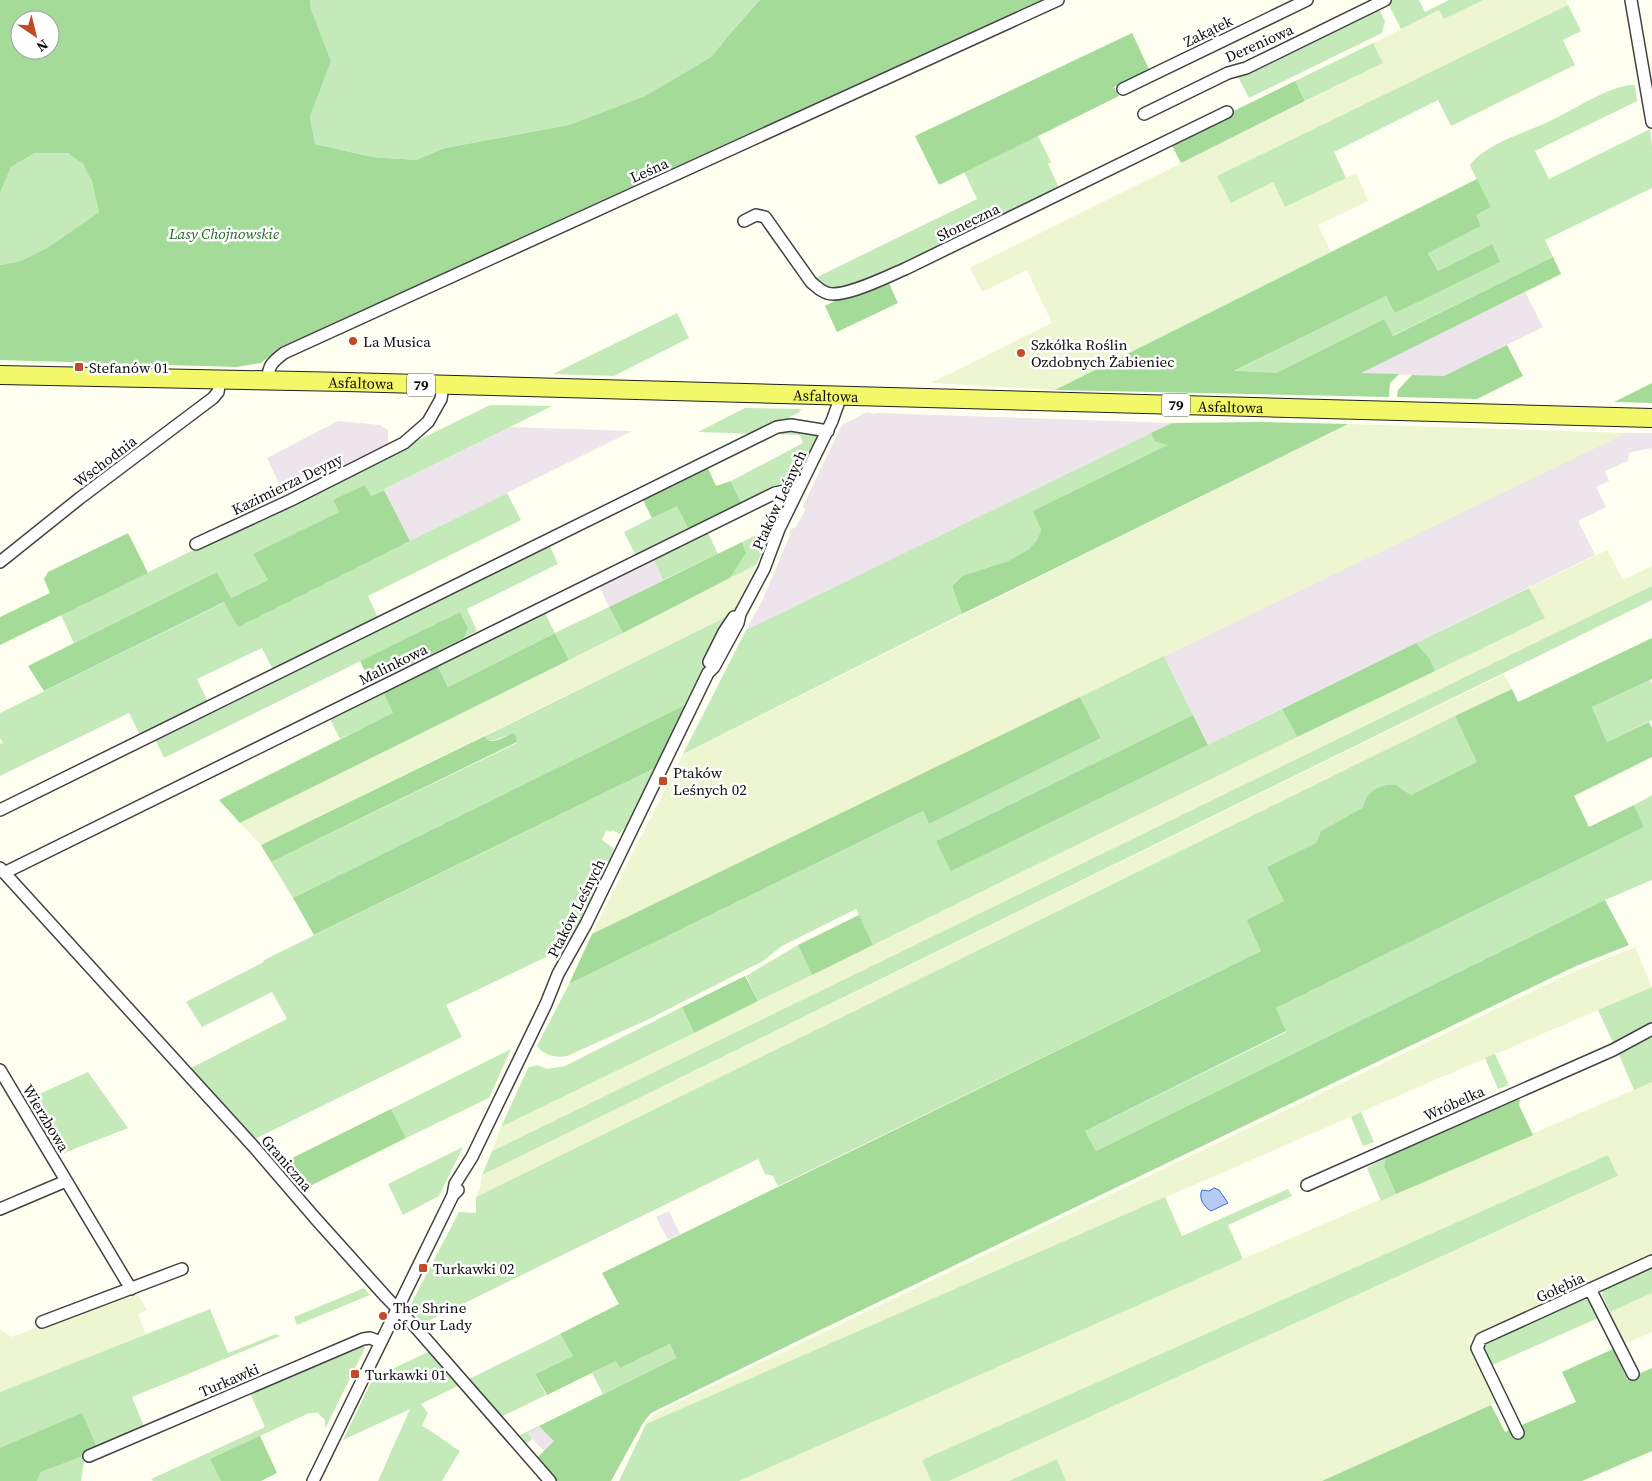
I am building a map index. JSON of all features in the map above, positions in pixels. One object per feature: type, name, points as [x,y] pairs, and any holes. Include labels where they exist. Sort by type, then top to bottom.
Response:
[{"type":"main road","name":"Asfaltowa","points":[[0,375],[444,385],[1652,418]]},
{"type":"street","name":"Leśna","points":[[267,382],[271,363],[284,353],[1058,0]]},
{"type":"street","name":"Zakątek","points":[[1123,89],[1307,0]]},
{"type":"street","points":[[1631,0],[1652,122]]},
{"type":"street","name":"Dereniowa","points":[[1144,114],[1228,73],[1246,68],[1382,1]]},
{"type":"street","name":"Słoneczna","points":[[744,221],[756,215],[765,217],[811,282],[821,290],[836,295],[905,269],[1227,112]]},
{"type":"street","name":"Wschodnia","points":[[0,562],[80,498],[213,398],[218,392],[220,380]]},
{"type":"street","name":"Kazimierza Deyny","points":[[196,544],[291,500],[404,443],[428,422],[441,399],[444,385]]},
{"type":"street","name":"Ptaków Leśnych","points":[[313,1481],[453,1195],[455,1184],[472,1157],[546,1004],[558,974],[582,931],[708,673],[707,667],[711,657],[733,618],[740,614],[764,568],[779,529],[828,431],[841,396]]},
{"type":"street","points":[[0,810],[777,426],[791,425],[828,431]]},
{"type":"street","name":"Malinkowa","points":[[2,871],[775,493],[794,489],[798,490]]},
{"type":"street","name":"Graniczna","points":[[2,871],[418,1330],[549,1480]]},
{"type":"street","name":"Wróbelka","points":[[1307,1185],[1613,1050],[1652,1030]]},
{"type":"street","name":"Wierzbowa","points":[[0,1070],[4,1083],[131,1289]]},
{"type":"street","points":[[0,1209],[66,1181]]},
{"type":"street","name":"Gołębia","points":[[1518,1433],[1477,1348],[1481,1339],[1652,1261]]},
{"type":"street","points":[[42,1322],[182,1269]]},
{"type":"street","points":[[1590,1289],[1633,1374]]},
{"type":"street","name":"Turkawki","points":[[89,1456],[363,1339],[373,1338],[381,1342]]},
{"type":"shaded area","points":[[1525,292],[1543,327],[1444,376],[1360,373]]},
{"type":"shaded area","points":[[867,412],[874,414],[1172,423],[746,630],[763,599],[790,535],[790,530],[796,527],[805,510],[803,506],[842,425]]},
{"type":"shaded area","points":[[338,421],[380,425],[388,430],[388,444],[284,494],[267,458]]},
{"type":"shaded area","points":[[510,427],[632,431],[410,541],[384,490]]},
{"type":"shaded area","points":[[1626,433],[1652,433],[1652,451],[1651,448],[1629,453],[1628,461],[1605,471],[1609,481],[1596,487],[1606,507],[1578,521],[1595,555],[1208,745],[1164,656]]},
{"type":"shaded area","points":[[653,558],[663,580],[609,607],[598,584]]},
{"type":"shaded area","points":[[669,1211],[680,1234],[668,1240],[656,1217]]},
{"type":"shaded area","points":[[540,1427],[555,1441],[544,1451],[527,1433]]},
{"type":"green space","name":"Lasy Chojnowskie","points":[[0,0],[310,0],[311,9],[331,61],[310,117],[315,144],[372,157],[416,160],[445,148],[569,125],[645,96],[711,57],[760,0],[1041,0],[279,348],[261,363],[236,367],[0,360],[0,265],[21,261],[47,248],[99,212],[92,182],[83,164],[68,153],[35,153],[11,167],[0,193]]},
{"type":"green space","points":[[310,0],[760,0],[711,57],[645,96],[569,125],[445,148],[416,160],[372,157],[315,144],[310,117],[331,61],[311,9]]},
{"type":"green space","points":[[1393,0],[1419,0],[1425,12],[1449,0],[1483,0],[1444,19],[1439,10],[1401,29],[1388,3]]},
{"type":"green space","points":[[1483,0],[1566,0],[1568,5],[1217,176],[1273,182],[1285,207],[1356,173],[1368,201],[1318,225],[1331,252],[1055,390],[931,383],[1052,323],[1027,270],[982,292],[970,268],[1383,63],[1373,43],[1440,10],[1444,18]]},
{"type":"green space","points":[[1568,5],[1581,31],[1563,40],[1575,65],[1451,126],[1438,100],[1334,152],[1346,178],[1285,207],[1273,182],[1231,203],[1217,176]]},
{"type":"green space","points":[[1378,7],[1385,21],[1382,33],[1249,98],[1236,73]]},
{"type":"green space","points":[[1132,33],[1149,69],[1114,87],[1119,96],[939,185],[915,136]]},
{"type":"green space","points":[[1373,43],[1383,63],[1305,101],[1295,81]]},
{"type":"green space","points":[[1295,81],[1305,101],[1181,163],[1170,142]]},
{"type":"green space","points":[[1629,85],[1635,85],[1637,101],[1535,151],[1549,179],[1650,129],[1652,188],[1545,240],[1553,257],[1392,336],[1384,319],[1276,373],[1233,372],[1386,296],[1396,313],[1492,244],[1438,271],[1428,252],[1481,226],[1476,215],[1491,207],[1470,166],[1472,162],[1501,142],[1545,123],[1601,94]]},
{"type":"green space","points":[[1038,136],[1051,162],[1048,164],[1060,190],[862,283],[829,290],[813,279],[977,199],[964,172]]},
{"type":"green space","points":[[55,152],[75,156],[90,177],[99,212],[47,248],[21,261],[0,265],[0,193],[11,167],[35,153]]},
{"type":"green space","points":[[1477,179],[1491,207],[1476,215],[1481,226],[1428,253],[1438,271],[1492,244],[1500,262],[1395,313],[1386,296],[1234,371],[1276,373],[1384,319],[1393,336],[1553,257],[1561,274],[1361,373],[1399,374],[1390,383],[1389,397],[1055,390]]},
{"type":"green space","points":[[887,279],[898,303],[837,332],[825,306],[850,293]]},
{"type":"green space","points":[[677,313],[689,338],[614,376],[553,374]]},
{"type":"green space","points":[[1507,345],[1523,376],[1477,399],[1397,397],[1398,390],[1412,375],[1444,376]]},
{"type":"green space","points":[[1652,383],[1652,403],[1614,402]]},
{"type":"green space","points":[[490,405],[552,406],[371,496],[334,501],[339,512],[254,554],[268,580],[231,598],[217,572],[74,643],[61,615]]},
{"type":"green space","points":[[745,408],[802,409],[798,413],[757,434],[698,432]]},
{"type":"green space","points":[[1172,423],[1348,424],[962,614],[952,586],[962,576],[1008,561],[1029,549],[1037,540],[1041,530],[1033,511],[1168,445],[1155,442],[1151,433]]},
{"type":"green space","points":[[1348,424],[1626,433],[592,934],[683,754]]},
{"type":"green space","points":[[776,430],[811,432],[817,436],[818,441],[801,473],[781,486],[742,505],[731,481],[803,443],[800,435],[768,434]]},
{"type":"green space","points":[[1151,433],[1155,442],[1169,445],[1034,511],[1041,530],[1037,540],[1029,549],[1008,561],[962,576],[952,586],[962,614],[683,754],[746,630]]},
{"type":"green space","points":[[706,464],[716,486],[731,481],[742,505],[689,530],[677,506],[652,518],[641,496]]},
{"type":"green space","points":[[365,485],[371,496],[384,490],[410,541],[238,627],[224,602],[44,691],[28,666],[217,572],[231,598],[268,580],[253,554],[339,512],[333,500]]},
{"type":"green space","points":[[507,493],[521,520],[368,596],[379,620],[274,672],[262,648],[197,679],[209,704],[141,737],[129,713],[0,776],[0,744],[3,743],[0,738],[0,713],[225,602],[238,626]]},
{"type":"green space","points":[[677,505],[689,530],[636,556],[624,532]]},
{"type":"green space","points":[[776,525],[756,565],[730,578],[746,553],[742,542]]},
{"type":"green space","points":[[707,531],[718,554],[663,580],[653,558]]},
{"type":"green space","points":[[128,533],[148,573],[0,645],[0,617],[50,593],[44,579],[48,572]]},
{"type":"green space","points":[[548,542],[558,564],[467,609],[477,631],[464,638],[468,628],[460,612],[164,758],[154,737]]},
{"type":"green space","points":[[742,542],[746,553],[730,578],[623,633],[609,607]]},
{"type":"green space","points":[[1607,550],[1623,580],[1652,566],[1652,586],[492,1151],[501,1127],[1544,618],[1529,588]]},
{"type":"green space","points":[[756,565],[732,614],[261,845],[240,823],[623,633]]},
{"type":"green space","points":[[1652,586],[1652,600],[482,1175],[492,1151]]},
{"type":"green space","points":[[1529,588],[1545,618],[1435,671],[1430,659],[1416,643]]},
{"type":"green space","points":[[609,607],[623,633],[569,660],[555,633]]},
{"type":"green space","points":[[544,611],[555,633],[448,687],[437,665]]},
{"type":"green space","points":[[460,612],[468,628],[464,638],[371,684],[360,661]]},
{"type":"green space","points":[[732,614],[687,704],[293,898],[271,862],[517,743],[516,735],[491,740],[487,740],[485,736]]},
{"type":"green space","points":[[555,633],[569,660],[240,823],[219,800],[393,713],[383,691],[437,665],[448,687]]},
{"type":"green space","points":[[1652,638],[1652,679],[1592,707],[1607,742],[1649,722],[1652,728],[1652,757],[1574,796],[1589,827],[1634,805],[1644,827],[1276,1008],[1286,1031],[1085,1131],[1096,1151],[1605,900],[1629,945],[1576,966],[651,1413],[643,1423],[611,1481],[556,1481],[536,1459],[554,1441],[539,1426],[676,1358],[670,1344],[620,1368],[616,1361],[547,1395],[535,1374],[573,1356],[560,1334],[619,1304],[602,1273],[1261,951],[1247,920],[1284,901],[1267,867],[1316,843],[1321,831],[1362,808],[1367,796],[1375,789],[1387,785],[1396,785],[1411,795],[1477,762],[1455,716],[1512,689],[1518,702]]},
{"type":"green space","points":[[1416,643],[1430,659],[1435,671],[1297,737],[1282,709]]},
{"type":"green space","points":[[1164,656],[1193,715],[936,841],[951,870],[1282,709],[1297,737],[873,945],[856,909],[782,946],[763,961],[647,1020],[567,1056],[550,1056],[537,1046],[569,984],[923,811],[929,824],[1101,738],[1080,697]]},
{"type":"green space","points":[[1504,674],[1512,689],[476,1197],[482,1175]]},
{"type":"green space","points":[[1650,680],[1652,684],[1652,720],[1607,742],[1592,707]]},
{"type":"green space","points":[[383,691],[394,713],[340,739],[329,717]]},
{"type":"green space","points":[[1080,697],[1101,738],[929,824],[923,811],[569,984],[592,934]]},
{"type":"green space","points":[[687,704],[657,767],[314,935],[293,898]]},
{"type":"green space","points":[[1193,715],[1208,745],[951,871],[936,841]]},
{"type":"green space","points":[[1455,716],[1478,762],[1411,795],[1396,785],[1367,796],[1362,808],[1321,831],[1316,843],[1268,867],[1284,901],[1261,951],[778,1186],[773,1176],[765,1174],[758,1159],[422,1324],[410,1306],[459,1212],[476,1213],[476,1197]]},
{"type":"green space","points":[[513,733],[516,735],[517,742],[271,862],[261,845],[485,736],[487,740],[492,741]]},
{"type":"green space","points":[[657,767],[628,825],[620,834],[612,830],[610,832],[606,830],[602,840],[614,850],[596,888],[590,885],[587,890],[593,893],[587,907],[584,906],[581,911],[584,913],[569,946],[446,1005],[462,1037],[255,1139],[191,1068],[287,1019],[272,992],[202,1027],[186,1002],[262,963],[266,959]]},
{"type":"green space","points":[[1652,795],[1652,880],[1605,900],[1096,1151],[1085,1131],[1286,1032],[1276,1008],[1643,827],[1634,805]]},
{"type":"green space","points":[[859,915],[873,945],[812,975],[798,945]]},
{"type":"green space","points":[[798,945],[812,975],[758,1001],[746,976]]},
{"type":"green space","points":[[1635,947],[1652,987],[646,1424],[658,1412],[1575,971]]},
{"type":"green space","points":[[745,976],[758,1001],[694,1033],[682,1007]]},
{"type":"green space","points":[[1652,987],[1652,1025],[1614,1045],[1598,1010]]},
{"type":"green space","points":[[682,1007],[694,1033],[501,1127],[528,1068],[537,1065],[547,1069],[565,1066]]},
{"type":"green space","points":[[1652,1032],[1652,1082],[1634,1090],[1618,1052]]},
{"type":"green space","points":[[511,1049],[489,1098],[406,1138],[391,1109]]},
{"type":"green space","points":[[1495,1054],[1509,1085],[1498,1089],[1485,1058]]},
{"type":"green space","points":[[88,1072],[128,1128],[56,1156],[28,1109],[28,1103],[33,1097]]},
{"type":"green space","points":[[1652,1082],[1652,1257],[1468,1340],[1497,1402],[1322,1481],[1066,1481],[1057,1459],[1009,1481],[949,1481],[1617,1177],[1608,1155],[922,1460],[931,1481],[739,1481],[1243,1259]]},
{"type":"green space","points":[[1520,1098],[1519,1105],[1533,1135],[1396,1194],[1384,1166],[1386,1157]]},
{"type":"green space","points":[[391,1109],[406,1138],[300,1191],[281,1170],[280,1164]]},
{"type":"green space","points":[[1361,1112],[1374,1142],[1363,1146],[1351,1117]]},
{"type":"green space","points":[[463,1147],[439,1196],[403,1215],[388,1184]]},
{"type":"green space","points":[[1608,1155],[1618,1176],[949,1481],[931,1481],[922,1460]]},
{"type":"green space","points":[[1386,1157],[1384,1166],[1396,1194],[1381,1201],[1367,1168]]},
{"type":"green space","points":[[1288,1189],[1292,1196],[1228,1225],[1243,1259],[739,1481],[619,1481],[646,1424],[1165,1197],[1182,1236]]},
{"type":"green space","points":[[1652,1266],[1652,1293],[1610,1312],[1602,1295],[1604,1287]]},
{"type":"green space","points":[[364,1288],[370,1295],[297,1325],[294,1317]]},
{"type":"green space","points":[[135,1290],[147,1310],[138,1314],[146,1334],[0,1392],[0,1330],[12,1337]]},
{"type":"green space","points":[[1652,1293],[1652,1332],[1625,1344],[1610,1312]]},
{"type":"green space","points":[[1582,1298],[1590,1301],[1598,1318],[1490,1366],[1482,1349],[1484,1341]]},
{"type":"green space","points":[[210,1309],[228,1353],[276,1334],[280,1336],[132,1397],[145,1429],[98,1450],[0,1448],[0,1392]]},
{"type":"green space","points":[[560,1334],[573,1356],[535,1374],[546,1395],[503,1416],[501,1420],[467,1380]]},
{"type":"green space","points":[[362,1343],[365,1348],[325,1429],[325,1420],[318,1413],[309,1413],[211,1459],[221,1481],[153,1481],[151,1479],[265,1427],[250,1393]]},
{"type":"green space","points":[[670,1344],[676,1358],[603,1394],[592,1373],[616,1361],[620,1368]]},
{"type":"green space","points":[[1613,1349],[1627,1379],[1652,1368],[1652,1451],[1582,1481],[1322,1481],[1491,1405],[1505,1432],[1576,1402],[1562,1372]]},
{"type":"green space","points":[[430,1351],[460,1385],[421,1404],[428,1413],[422,1426],[460,1451],[442,1481],[378,1481],[410,1409],[343,1440],[373,1378]]},
{"type":"green space","points":[[82,1413],[98,1450],[41,1472],[37,1481],[0,1481],[0,1448]]},
{"type":"green space","points":[[539,1426],[528,1433],[532,1439],[524,1446],[516,1437]]},
{"type":"green space","points":[[260,1436],[277,1473],[261,1481],[221,1481],[210,1459]]},
{"type":"green space","points":[[84,1455],[86,1460],[81,1481],[37,1481],[41,1472]]},
{"type":"green space","points":[[1057,1459],[1066,1481],[1009,1481]]},
{"type":"water","points":[[1214,1188],[1219,1190],[1228,1203],[1211,1211],[1202,1202],[1201,1193],[1202,1190],[1209,1191]]},
{"type":"place","name":"La Musica","points":[[353,341]]},
{"type":"place","name":"Szkółka Roślin Ozdobnych Żabieniec","points":[[1021,353]]},
{"type":"place","name":"Stefanów 01","points":[[79,367]]},
{"type":"place","name":"Ptaków Leśnych 02","points":[[663,781]]},
{"type":"place","name":"Turkawki 02","points":[[423,1268]]},
{"type":"place","name":"The Shrine of Our Lady","points":[[383,1316]]},
{"type":"place","name":"Turkawki 01","points":[[355,1374]]}]
